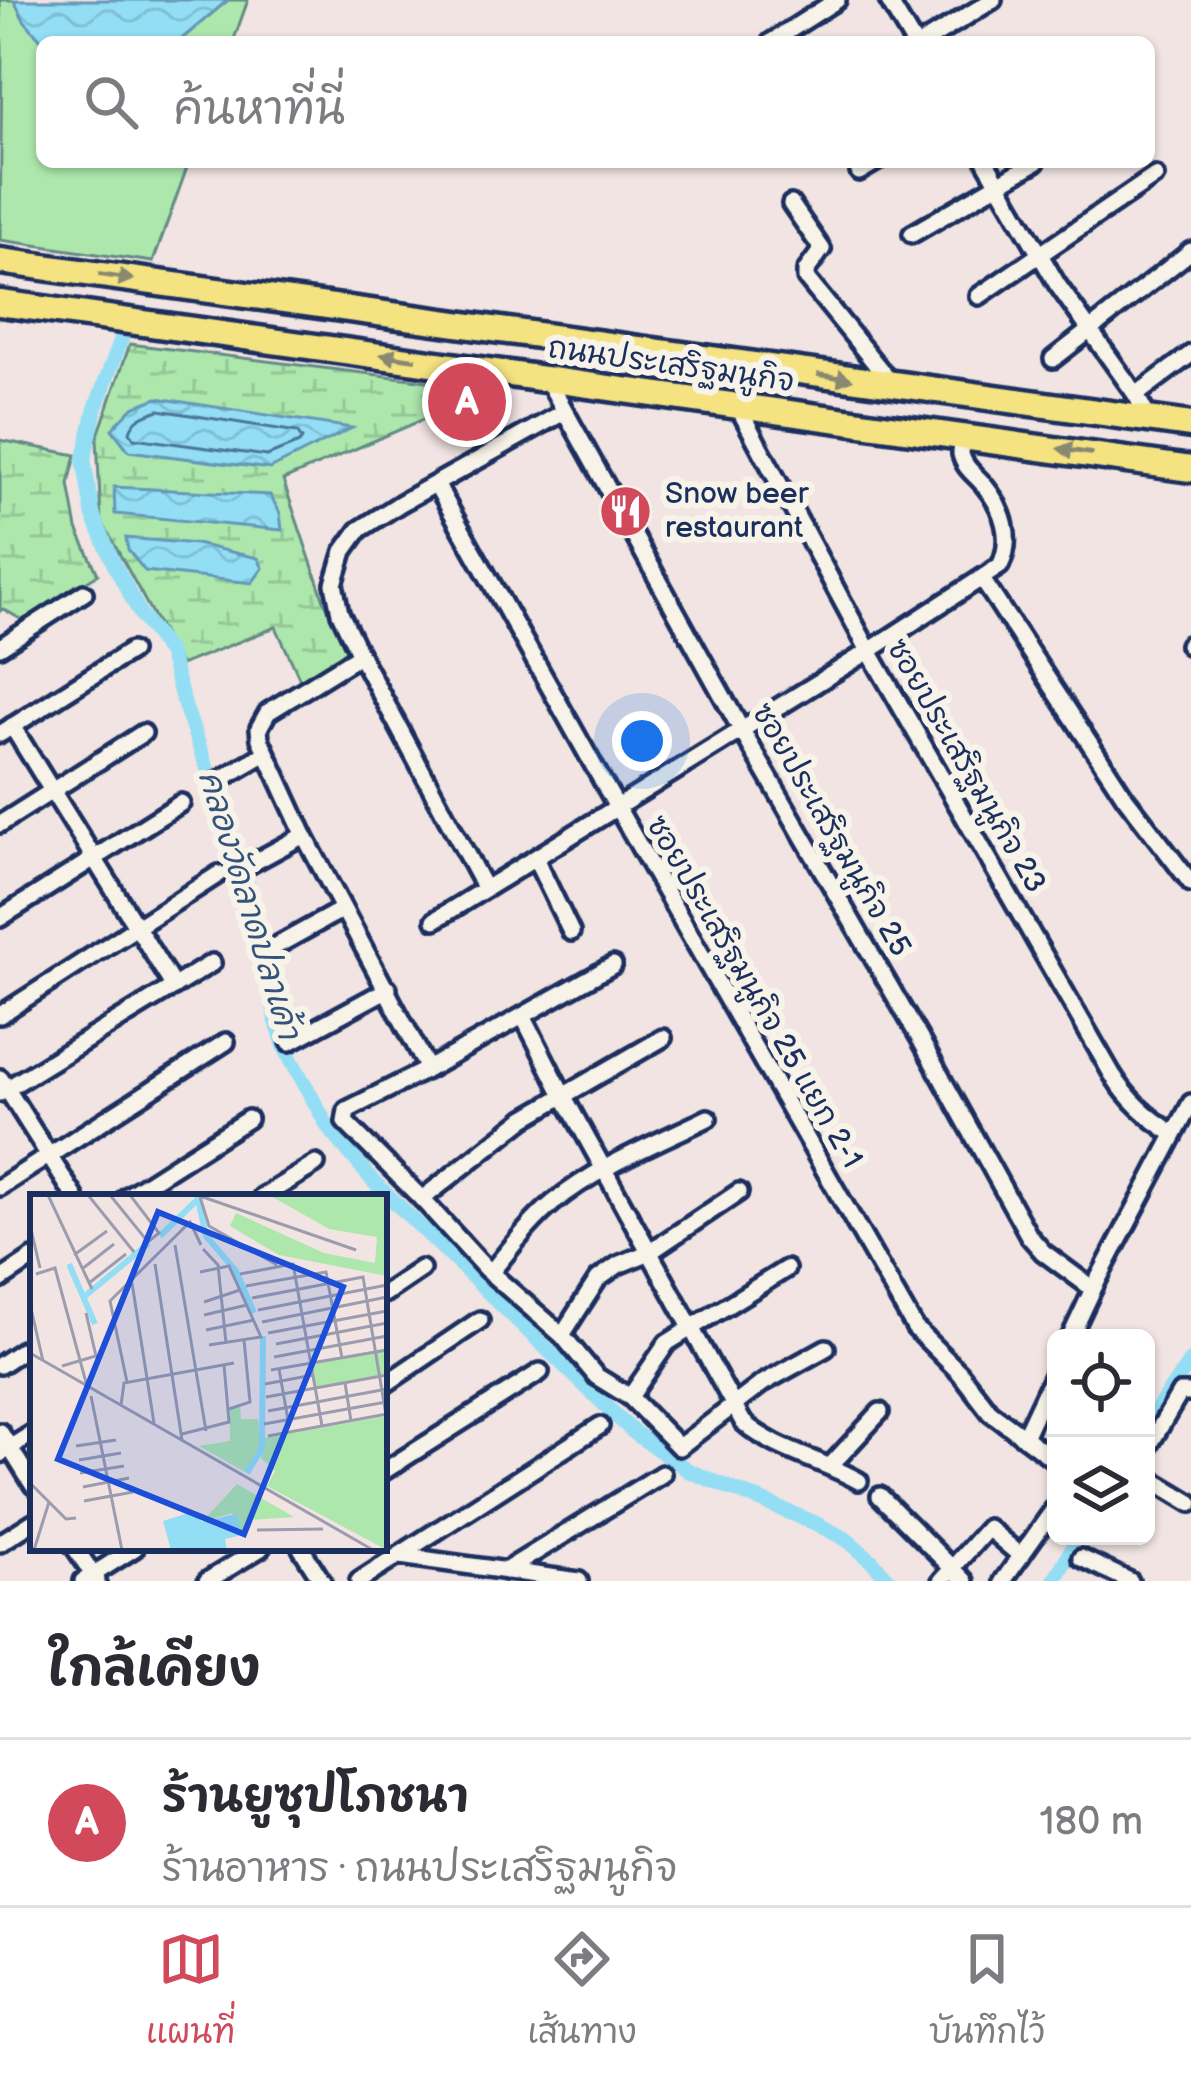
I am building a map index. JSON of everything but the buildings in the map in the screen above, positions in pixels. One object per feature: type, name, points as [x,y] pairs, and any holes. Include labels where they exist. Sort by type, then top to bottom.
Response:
[{"type":"main road","name":"ถนนประเสริฐมนูกิจ","points":[[0,261],[1191,425]]},
{"type":"main road","name":"ถนนประเสริฐมนูกิจ","points":[[0,303],[1191,469]]},
{"type":"street","points":[[780,36],[837,0]]},
{"type":"street","points":[[888,0],[909,36]]},
{"type":"street","points":[[934,36],[992,0]]},
{"type":"street","points":[[859,172],[865,168]]},
{"type":"street","points":[[990,168],[1040,256],[1150,422]]},
{"type":"street","points":[[912,235],[1026,168]]},
{"type":"street","points":[[980,296],[1155,176]]},
{"type":"street","points":[[791,204],[822,246],[806,278],[892,385]]},
{"type":"street","points":[[1053,359],[1191,251]]},
{"type":"street","points":[[1136,395],[1191,354]]},
{"type":"street","name":"ซอยประเสริฐมนูกิจ 25","points":[[546,377],[1029,1236],[1093,1289]]},
{"type":"street","name":"ซอยประเสริฐมนูกิจ 23","points":[[736,405],[869,652],[1128,1099],[1174,1134]]},
{"type":"street","points":[[485,889],[360,655],[335,598],[334,584],[344,551],[359,530],[564,412]]},
{"type":"street","points":[[435,920],[1000,566],[1007,552],[1002,512],[963,460],[964,435]]},
{"type":"street","name":"ซอยประเสริฐมนูกิจ 25 แยก 2-1","points":[[436,484],[915,1328],[960,1373],[989,1412],[1047,1454]]},
{"type":"street","points":[[982,580],[1125,797],[1191,883]]},
{"type":"street","points":[[0,647],[84,593]]},
{"type":"street","points":[[131,651],[6,730],[54,790],[174,987]]},
{"type":"street","points":[[360,655],[268,712],[260,739],[304,835],[428,1069]]},
{"type":"street","points":[[0,824],[143,733]]},
{"type":"street","points":[[216,782],[266,753]]},
{"type":"street","points":[[0,918],[181,802]]},
{"type":"street","points":[[247,866],[304,835]]},
{"type":"street","points":[[536,860],[571,932]]},
{"type":"street","points":[[0,1015],[219,874]]},
{"type":"street","points":[[268,950],[343,909]]},
{"type":"street","points":[[73,1194],[2,1086],[212,963]]},
{"type":"street","points":[[613,965],[347,1110],[345,1122],[491,1272],[562,1335],[596,1376],[630,1397],[679,1447],[763,1383],[826,1348]]},
{"type":"street","points":[[290,1042],[388,989]]},
{"type":"street","points":[[524,1016],[743,1422],[760,1438],[859,1481]]},
{"type":"street","points":[[422,1199],[501,1134],[663,1038]]},
{"type":"street","points":[[0,1187],[226,1042]]},
{"type":"street","points":[[1074,1329],[1191,1103]]},
{"type":"street","points":[[491,1272],[556,1200],[604,1170],[708,1118]]},
{"type":"street","points":[[131,1194],[248,1119]]},
{"type":"street","points":[[267,1194],[316,1164]]},
{"type":"street","points":[[562,1335],[598,1279],[650,1252],[739,1192]]},
{"type":"street","points":[[0,1280],[30,1260]]},
{"type":"street","points":[[387,1292],[421,1269]]},
{"type":"street","points":[[630,1397],[667,1343],[786,1269]]},
{"type":"street","points":[[387,1383],[481,1320]]},
{"type":"street","points":[[0,1365],[30,1345]]},
{"type":"street","points":[[387,1469],[540,1372]]},
{"type":"street","points":[[1024,1437],[1047,1388]]},
{"type":"street","points":[[1154,1437],[1180,1393],[1191,1393]]},
{"type":"street","points":[[831,1465],[880,1412]]},
{"type":"street","points":[[359,1581],[600,1426]]},
{"type":"street","points":[[0,1432],[5,1451],[30,1481]]},
{"type":"street","points":[[506,1571],[662,1474]]},
{"type":"street","points":[[1155,1481],[1191,1503]]},
{"type":"street","points":[[880,1496],[953,1577],[988,1528],[1021,1556]]},
{"type":"street","points":[[1003,1581],[1047,1519]]},
{"type":"street","points":[[0,1543],[30,1524]]},
{"type":"street","points":[[77,1551],[91,1579],[131,1551]]},
{"type":"street","points":[[207,1581],[256,1551]]},
{"type":"street","points":[[303,1551],[322,1581]]},
{"type":"street","points":[[400,1556],[579,1581]]},
{"type":"street","points":[[1081,1558],[1130,1581]]},
{"type":"green space","points":[[0,0],[14,0],[38,36],[36,168],[187,168],[153,262],[0,240]]},
{"type":"green space","points":[[228,0],[248,0],[235,36],[185,36]]},
{"type":"green space","points":[[130,344],[443,383],[443,411],[283,480],[325,603],[358,668],[308,697],[276,627],[180,665],[101,520],[97,438]]},
{"type":"green space","points":[[0,440],[76,455],[69,484],[77,529],[98,574],[24,621],[0,611]]},
{"type":"water","points":[[14,0],[228,0],[185,36],[38,36]]},
{"type":"water","points":[[157,398],[352,428],[270,469],[129,451],[112,429],[133,407]]},
{"type":"water","points":[[114,487],[270,495],[280,513],[282,530],[115,514]]},
{"type":"water","points":[[126,538],[196,544],[258,558],[263,568],[252,583],[145,571],[128,550]]},
{"type":"waterway","name":"คลองวัดลาดปลาเค้า","points":[[122,337],[95,410],[84,461],[93,515],[141,615],[169,653],[245,873],[286,1050],[328,1127],[386,1194]]},
{"type":"waterway","name":"คลองวัดลาดปลาเค้า","points":[[387,1195],[632,1431],[689,1471],[846,1539],[890,1581]]},
{"type":"waterway","points":[[1155,1412],[1191,1360]]},
{"type":"waterway","points":[[1054,1581],[1074,1545]]},
{"type":"place","name":"ร้านยูซุปโภชนา","points":[[467,402]]},
{"type":"place","name":"Snow beer restaurant","points":[[626,511]]}]
